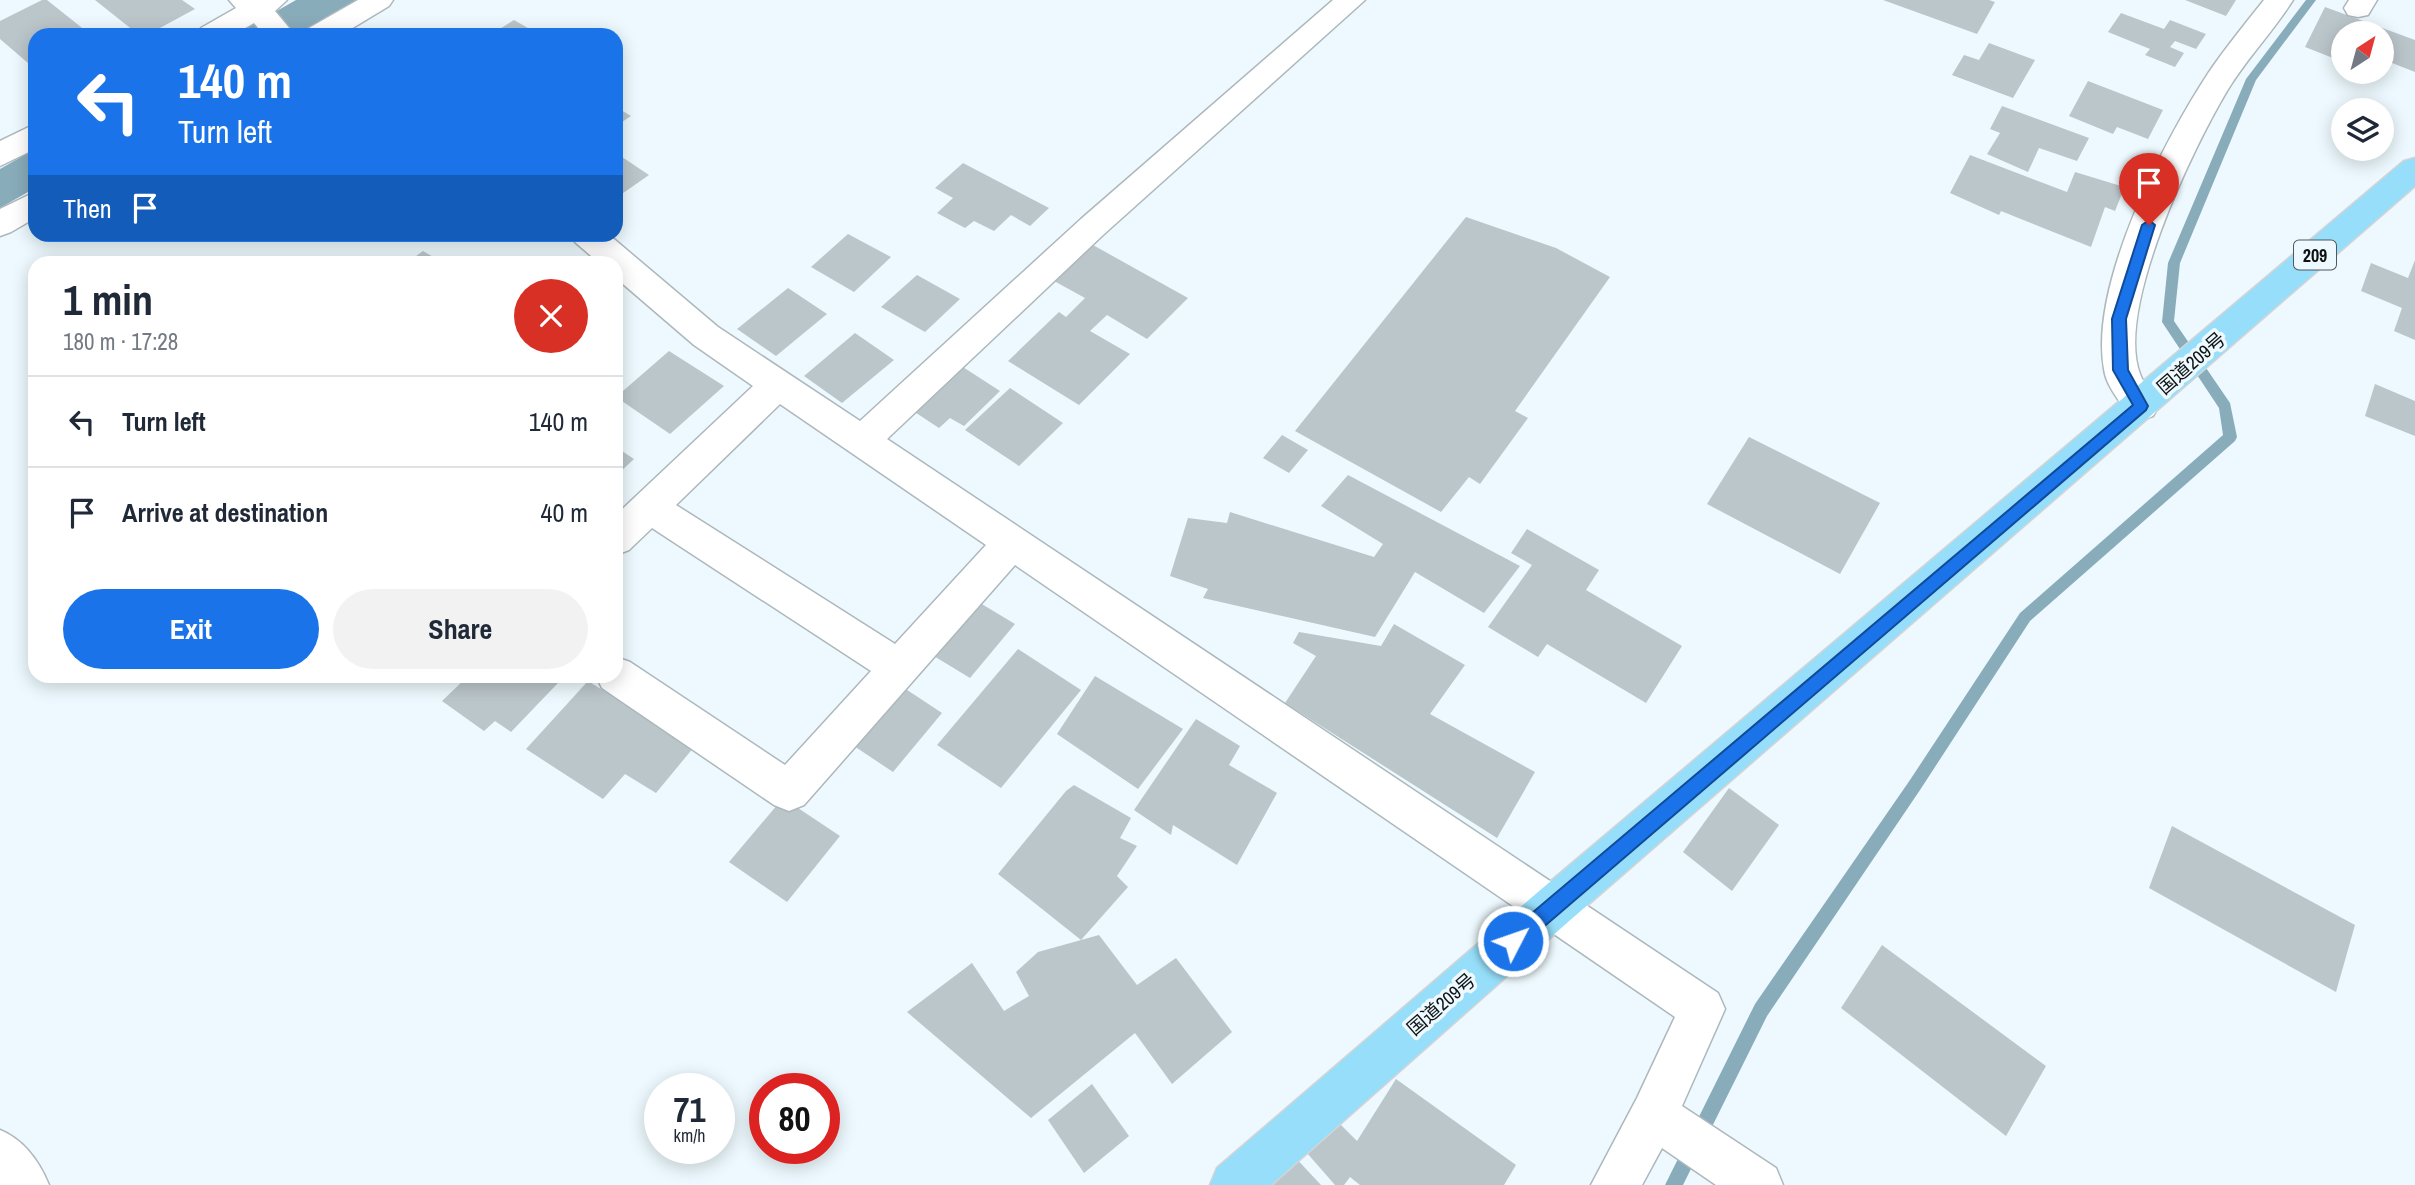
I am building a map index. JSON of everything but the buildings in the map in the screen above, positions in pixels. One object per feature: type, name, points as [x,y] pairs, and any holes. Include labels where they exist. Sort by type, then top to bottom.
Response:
[{"type":"highway","name":"国道209号","points":[[1234,1185],[1553,906],[2411,178]]},
{"type":"street","points":[[331,28],[379,0]]},
{"type":"street","points":[[2154,395],[2121,370],[2119,319],[2140,246],[2175,162],[2214,89],[2279,0]]},
{"type":"street","points":[[221,28],[258,3],[275,28]]},
{"type":"street","points":[[863,440],[1339,3]]},
{"type":"street","points":[[0,155],[28,139]]},
{"type":"street","points":[[0,223],[28,207]]},
{"type":"street","points":[[595,242],[612,256]]},
{"type":"street","points":[[623,265],[706,336],[1702,1009],[1662,1121],[1615,1185]]},
{"type":"street","points":[[623,532],[778,384]]},
{"type":"street","points":[[649,507],[899,668]]},
{"type":"street","points":[[623,680],[789,792],[1013,541]]},
{"type":"street","points":[[1662,1121],[1741,1173]]},
{"type":"street","points":[[0,1154],[25,1185]]},
{"type":"water","points":[[296,0],[356,0],[308,28],[247,28]]},
{"type":"water","points":[[28,153],[28,192],[0,208],[0,169]]},
{"type":"waterway","points":[[1674,1185],[1761,1010],[1915,785],[2025,617],[2230,437],[2225,407],[2168,322],[2174,263],[2251,79],[2311,0]]},
{"type":"route","points":[[1513,941],[2141,406],[2121,370],[2119,319],[2140,246],[2149,225]]}]
